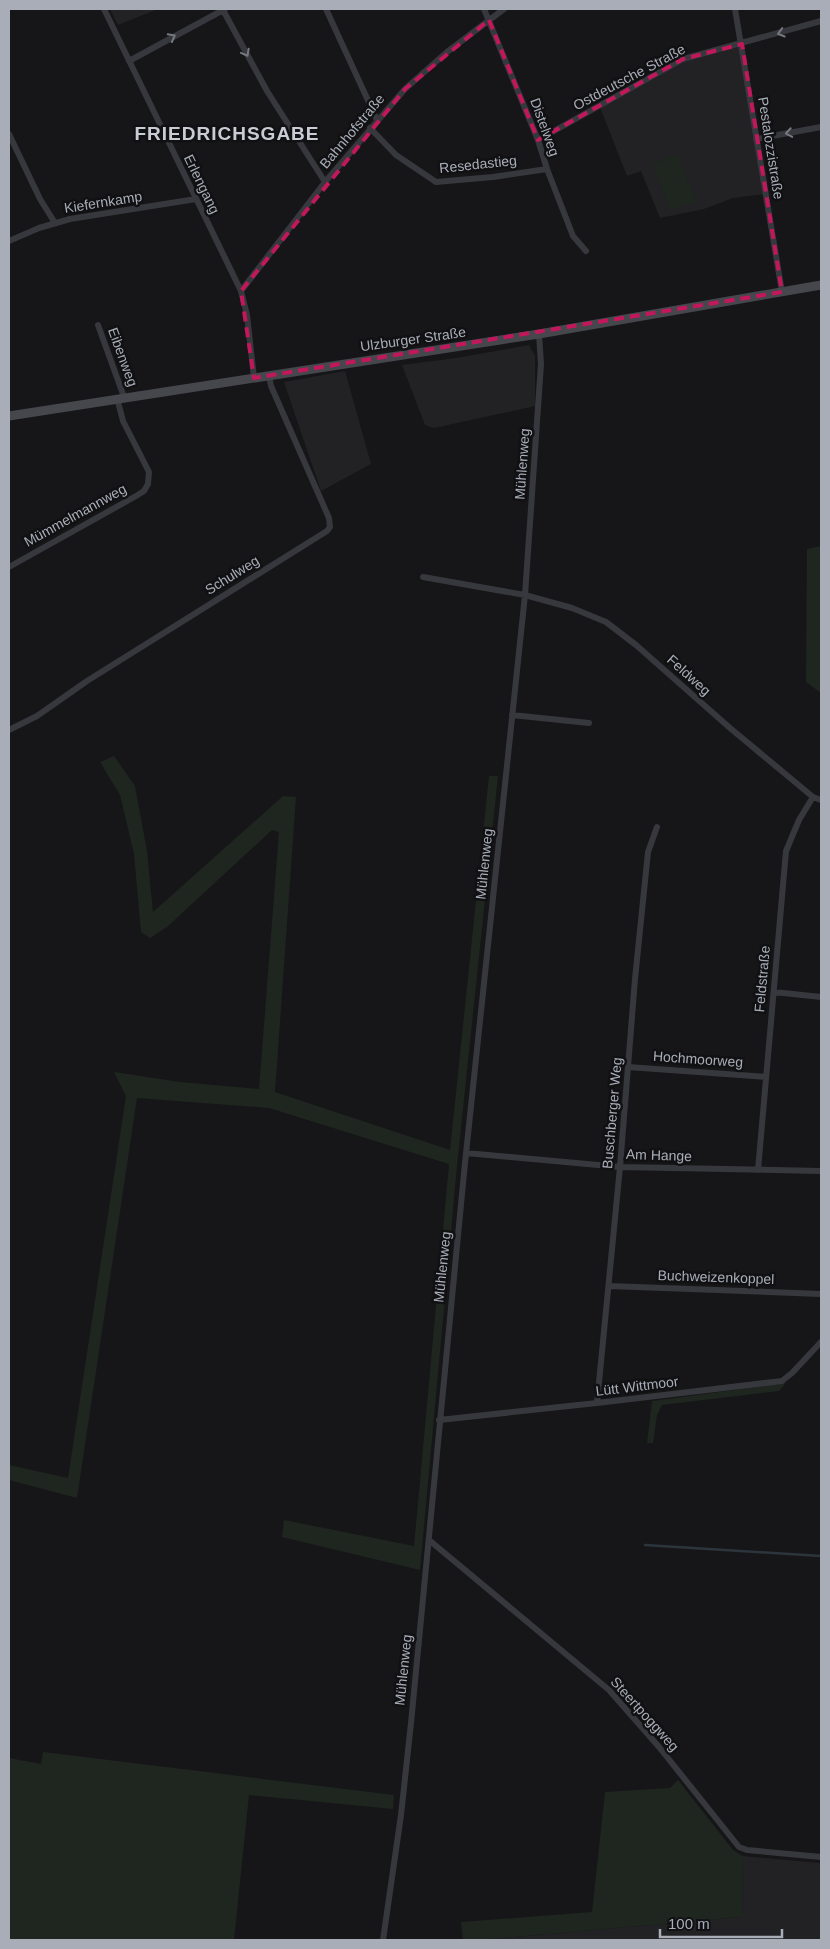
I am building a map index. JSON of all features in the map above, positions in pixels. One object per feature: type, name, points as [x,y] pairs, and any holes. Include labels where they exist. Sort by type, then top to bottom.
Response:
[{"type":"main road","name":"Ulzburger Straße","points":[[9,416],[539,334],[821,285]]},
{"type":"street","name":"Erlengang","points":[[104,9],[240,290],[247,315],[254,378]]},
{"type":"street","points":[[130,61],[224,9],[267,91],[325,182]]},
{"type":"street","points":[[326,9],[377,120]]},
{"type":"street","name":"Distelweg","points":[[484,9],[538,140],[573,236],[586,251]]},
{"type":"street","name":"Bahnhofstraße","points":[[240,290],[325,182],[405,89],[447,52],[504,9]]},
{"type":"street","name":"Pestalozzistraße","points":[[735,9],[782,292]]},
{"type":"street","name":"Ostdeutsche Straße","points":[[538,140],[683,59],[821,21]]},
{"type":"street","points":[[756,139],[821,127]]},
{"type":"street","name":"Resedastieg","points":[[370,128],[396,155],[436,182],[493,177],[547,169]]},
{"type":"street","name":"Kiefernkamp","points":[[9,134],[40,199],[55,223],[196,199]]},
{"type":"street","points":[[9,241],[55,223]]},
{"type":"street","name":"Eibenweg","points":[[98,325],[120,398]]},
{"type":"street","name":"Mühlenweg","points":[[382,1940],[401,1815],[466,1153],[525,595],[541,364],[539,334]]},
{"type":"street","name":"Schulweg","points":[[9,730],[37,716],[87,681],[330,527],[329,518],[271,386],[269,376]]},
{"type":"street","name":"Mümmelmannweg","points":[[9,567],[144,491],[148,484],[149,472],[123,422],[120,398]]},
{"type":"street","points":[[422,577],[525,595]]},
{"type":"street","name":"Feldweg","points":[[525,595],[572,608],[606,622],[636,645],[730,728],[813,797],[821,800]]},
{"type":"street","points":[[512,715],[589,723]]},
{"type":"street","name":"Feldstraße","points":[[758,1170],[786,851],[799,820],[813,797]]},
{"type":"street","name":"Buschberger Weg","points":[[597,1403],[648,852],[657,827]]},
{"type":"street","points":[[774,992],[821,997]]},
{"type":"street","name":"Hochmoorweg","points":[[628,1067],[766,1077]]},
{"type":"street","name":"Am Hange","points":[[466,1153],[620,1166],[821,1171]]},
{"type":"street","name":"Buchweizenkoppel","points":[[609,1286],[821,1294]]},
{"type":"street","name":"Lütt Wittmoor","points":[[439,1420],[782,1380],[792,1373],[821,1342]]},
{"type":"street","name":"Steertpoggweg","points":[[429,1540],[609,1690],[739,1847],[746,1850],[821,1857]]},
{"type":"highlighted area","points":[[489,20],[538,140],[683,59],[742,44],[782,292],[254,378],[241,291],[405,89]]},
{"type":"shaded area","points":[[110,9],[158,9],[118,25]]},
{"type":"shaded area","points":[[742,44],[766,194],[733,198],[704,209],[660,218],[641,171],[627,176],[600,107],[683,59]]},
{"type":"shaded area","points":[[677,154],[696,201],[671,211],[652,165]]},
{"type":"shaded area","points":[[529,345],[535,356],[535,406],[434,428],[425,425],[402,365]]},
{"type":"shaded area","points":[[345,371],[371,464],[321,491],[284,382]]},
{"type":"shaded area","points":[[821,546],[821,693],[806,682],[807,549]]},
{"type":"shaded area","points":[[114,756],[135,786],[147,851],[153,912],[283,796],[296,797],[275,1092],[450,1150],[489,776],[498,776],[457,1166],[420,1570],[282,1537],[284,1520],[414,1546],[449,1164],[269,1108],[137,1098],[77,1498],[9,1480],[9,1465],[68,1478],[126,1096],[114,1072],[180,1082],[259,1089],[279,832],[272,830],[167,927],[150,938],[141,932],[134,854],[120,795],[100,762]]},
{"type":"shaded area","points":[[786,1383],[779,1391],[662,1405],[657,1415],[653,1443],[647,1443],[652,1401]]},
{"type":"shaded area","points":[[43,1752],[394,1795],[393,1809],[249,1795],[234,1940],[9,1940],[9,1758],[41,1764]]},
{"type":"shaded area","points":[[678,1780],[733,1850],[743,1856],[742,1917],[463,1940],[461,1922],[592,1912],[605,1792],[670,1788]]},
{"type":"shaded area","points":[[743,1856],[821,1863],[821,1940],[480,1940],[742,1917]]},
{"type":"waterway","points":[[645,1545],[821,1556]]},
{"type":"district","name":"FRIEDRICHSGABE","points":[[227,133]]}]
